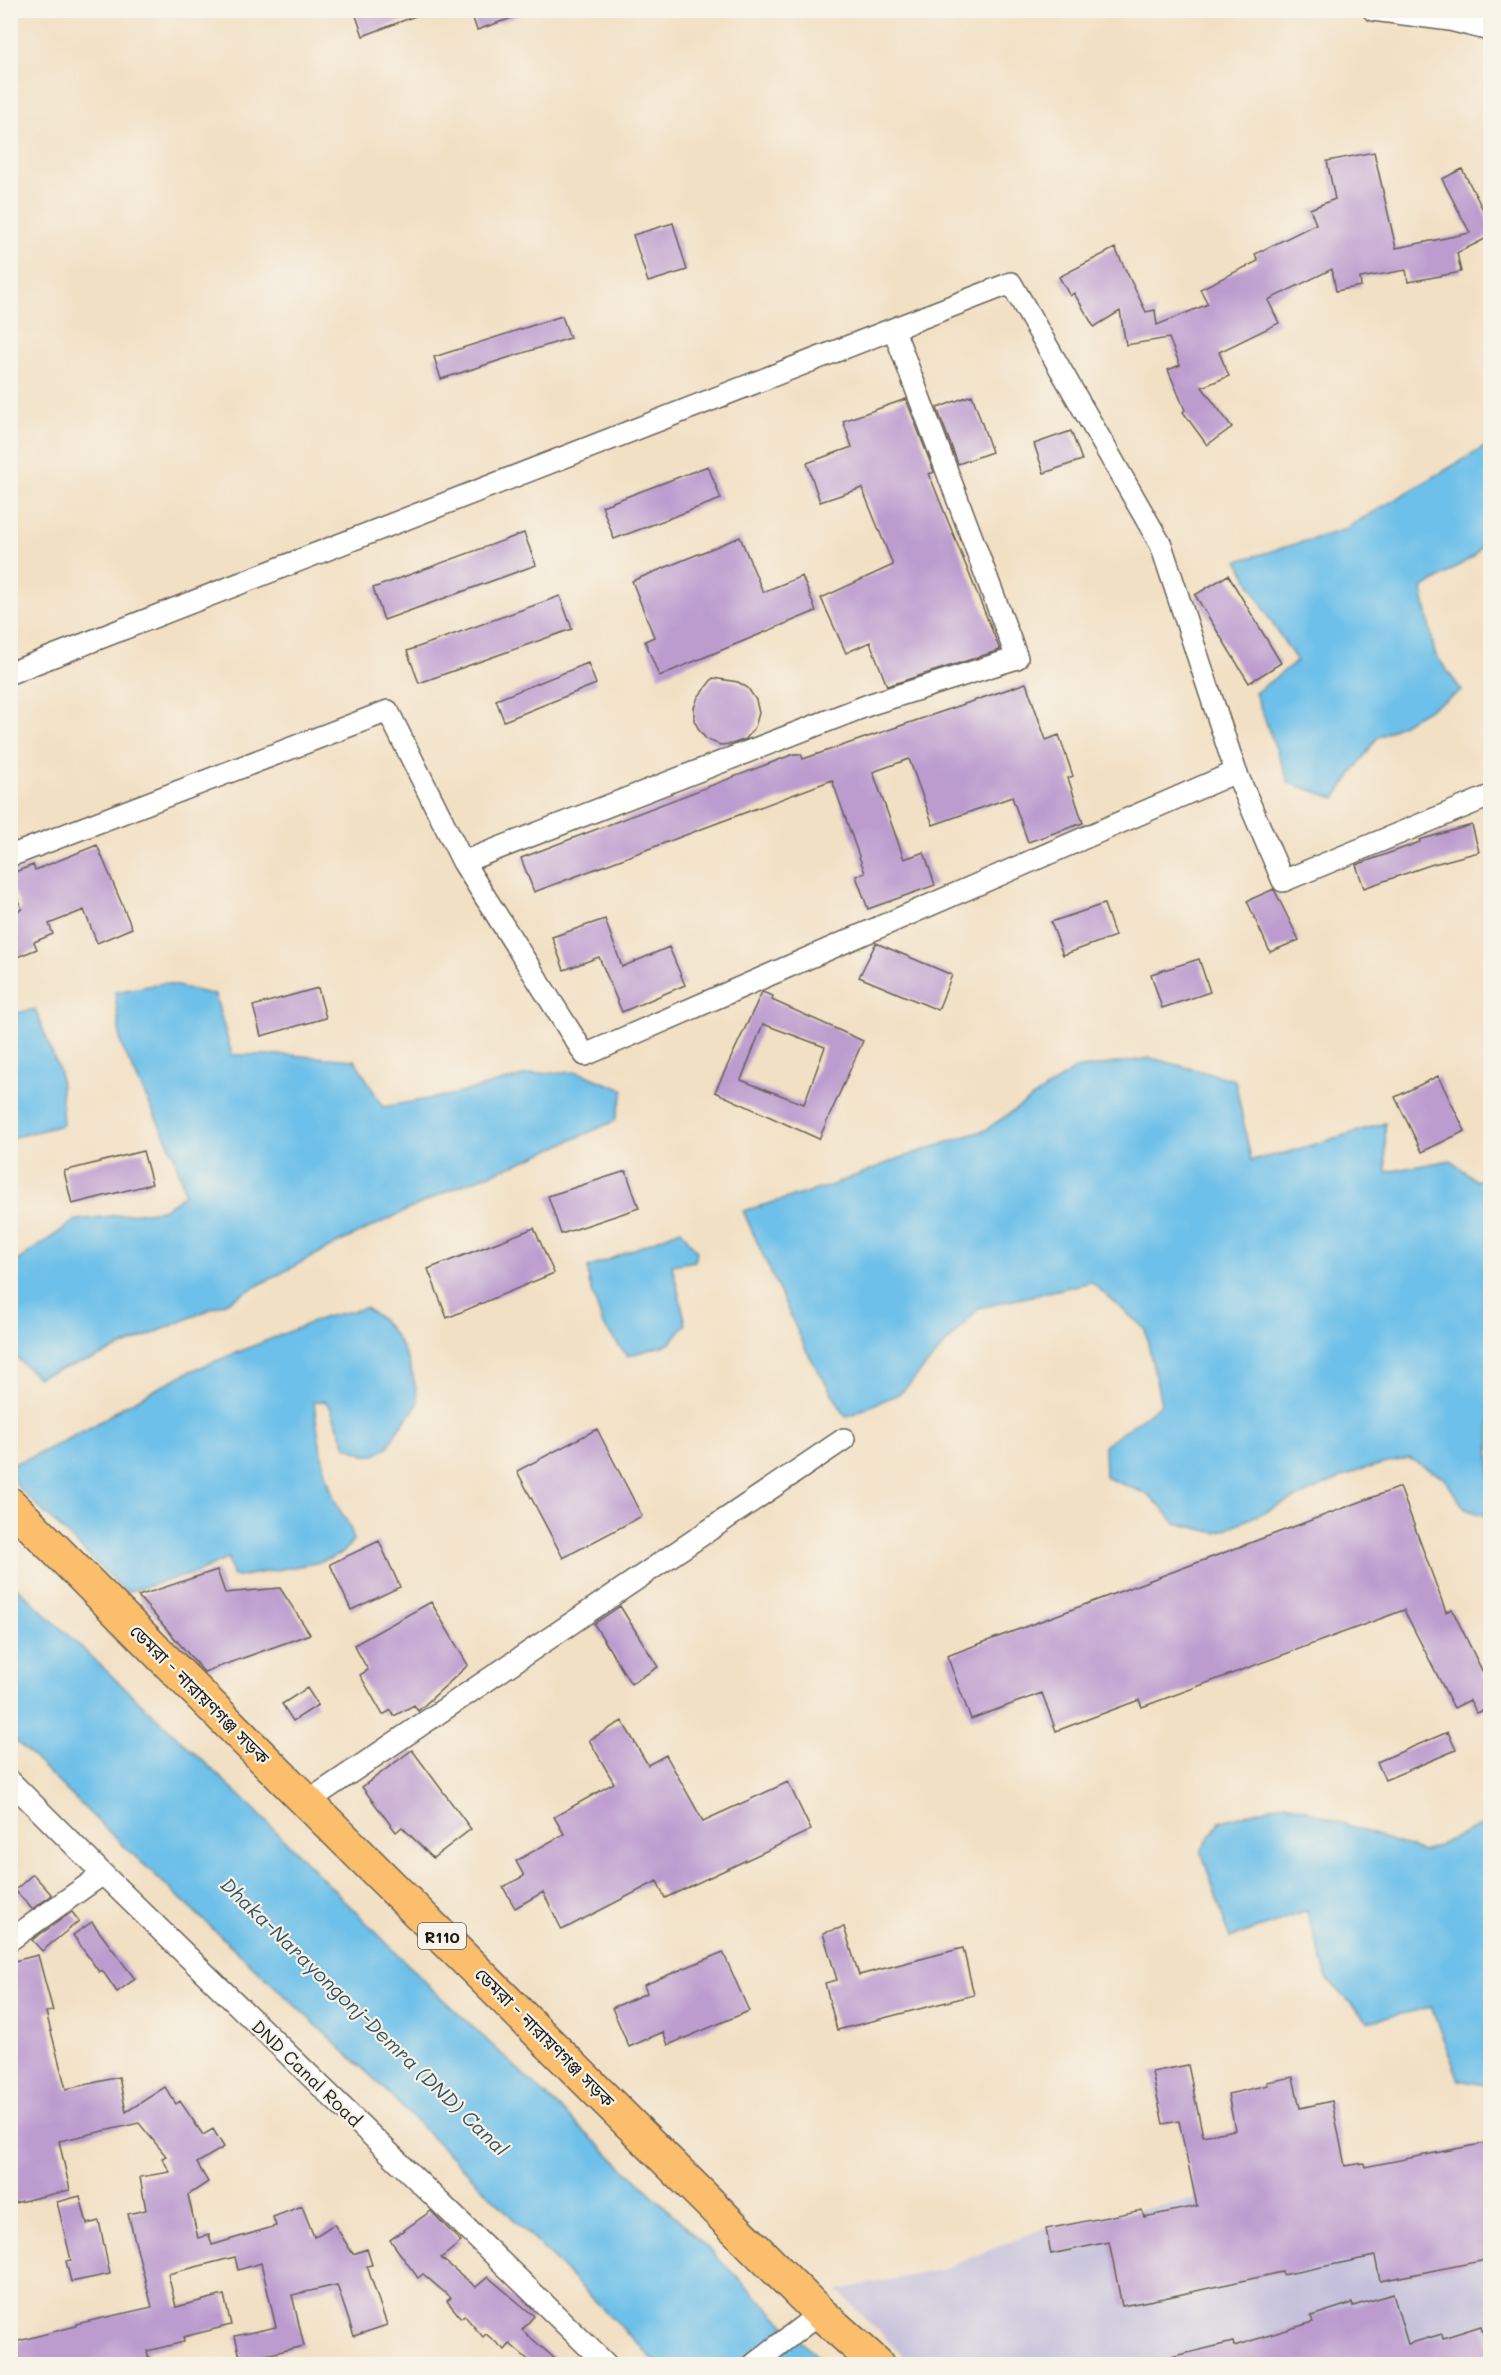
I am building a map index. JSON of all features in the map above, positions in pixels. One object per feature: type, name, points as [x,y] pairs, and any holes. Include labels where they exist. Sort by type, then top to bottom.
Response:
[{"type":"main road","name":"ডেমরা - নারায়ণগঞ্জ সড়ক","points":[[10,1504],[820,2313],[877,2364]]},
{"type":"street","points":[[1372,10],[1450,20],[1491,30]]},
{"type":"street","points":[[10,673],[1011,283],[1161,545],[1236,772],[1283,881],[1491,796]]},
{"type":"street","points":[[463,862],[871,704],[1017,658],[894,330]]},
{"type":"street","points":[[10,856],[388,711],[463,862],[585,1055],[1236,772]]},
{"type":"street","points":[[307,1802],[844,1439]]},
{"type":"street","name":"DND Canal Road","points":[[10,1781],[606,2364]]},
{"type":"street","points":[[10,1940],[103,1874]]},
{"type":"street","points":[[754,2364],[820,2313]]},
{"type":"shaded area","points":[[1490,2144],[1490,2364],[911,2364],[837,2290],[940,2270],[1044,2228]]},
{"type":"water","points":[[1488,445],[1490,449],[1490,532],[1474,556],[1422,589],[1435,654],[1462,691],[1377,738],[1335,798],[1289,783],[1255,693],[1297,661],[1270,620],[1238,561],[1343,530]]},
{"type":"water","points":[[164,983],[215,995],[232,1055],[288,1055],[355,1060],[383,1107],[456,1094],[530,1074],[578,1072],[624,1090],[615,1121],[529,1159],[450,1190],[338,1243],[225,1303],[93,1359],[37,1377],[16,1357],[11,1347],[11,1273],[17,1261],[76,1220],[162,1210],[185,1194],[174,1155],[121,1045],[115,992]]},
{"type":"water","points":[[35,1009],[60,1073],[63,1125],[11,1138],[11,1014]]},
{"type":"water","points":[[1151,1058],[1235,1080],[1251,1160],[1285,1153],[1385,1123],[1386,1172],[1451,1160],[1476,1181],[1490,1174],[1490,1518],[1465,1509],[1444,1478],[1409,1458],[1359,1470],[1217,1533],[1176,1523],[1149,1495],[1105,1477],[1104,1446],[1161,1404],[1145,1329],[1091,1282],[979,1308],[901,1393],[846,1417],[806,1350],[743,1211],[830,1186],[900,1158],[985,1130],[1075,1069]]},
{"type":"water","points":[[681,1230],[697,1252],[695,1261],[672,1265],[686,1324],[669,1344],[627,1356],[603,1325],[589,1282],[588,1268]]},
{"type":"water","points":[[365,1308],[387,1326],[403,1349],[413,1376],[418,1404],[388,1447],[375,1455],[365,1455],[346,1446],[329,1405],[324,1401],[314,1402],[326,1475],[336,1504],[352,1534],[353,1540],[343,1553],[316,1563],[237,1577],[232,1575],[228,1558],[199,1572],[126,1592],[19,1488],[12,1476],[13,1464],[93,1426],[186,1373],[325,1317]]},
{"type":"water","name":"Dhaka-Narayongonj-Demra (DND) Canal","points":[[10,1581],[247,1802],[431,1988],[678,2219],[825,2364],[658,2364],[374,2079],[110,1833],[11,1736]]},
{"type":"water","points":[[1286,1803],[1423,1852],[1490,1822],[1490,2086],[1459,2080],[1431,2007],[1368,2022],[1327,1978],[1307,1911],[1230,1938],[1201,1851],[1219,1822]]},
{"type":"building","points":[[354,10],[426,10],[426,12],[363,36]]},
{"type":"building","points":[[470,10],[526,10],[526,13],[477,30]]},
{"type":"building","points":[[1374,152],[1396,248],[1470,233],[1442,179],[1462,169],[1491,225],[1491,236],[1457,253],[1461,272],[1408,282],[1406,270],[1360,278],[1361,286],[1336,291],[1332,269],[1268,300],[1279,323],[1219,352],[1229,376],[1202,387],[1232,427],[1207,445],[1183,412],[1185,410],[1168,370],[1180,365],[1169,338],[1126,345],[1120,311],[1094,327],[1074,293],[1070,296],[1059,277],[1115,248],[1146,312],[1155,310],[1157,325],[1208,304],[1200,289],[1258,261],[1255,254],[1316,224],[1310,209],[1335,199],[1327,161]]},
{"type":"building","points":[[673,223],[687,270],[648,282],[633,235]]},
{"type":"building","points":[[562,316],[570,338],[441,379],[434,357]]},
{"type":"building","points":[[972,395],[992,452],[958,464],[937,408]]},
{"type":"building","points":[[906,399],[934,472],[929,474],[1000,650],[887,686],[870,642],[846,653],[821,598],[893,565],[862,488],[820,502],[807,463],[852,447],[843,421]]},
{"type":"building","points":[[1071,431],[1082,460],[1044,473],[1034,444]]},
{"type":"building","points":[[708,466],[721,499],[614,539],[602,506]]},
{"type":"building","points":[[524,533],[536,565],[384,620],[373,588]]},
{"type":"building","points":[[740,537],[763,592],[802,576],[816,611],[659,676],[645,641],[654,637],[632,581]]},
{"type":"building","points":[[1228,575],[1281,663],[1249,683],[1195,595]]},
{"type":"building","points":[[560,596],[572,629],[419,683],[407,651]]},
{"type":"building","points":[[588,663],[596,684],[504,721],[496,700]]},
{"type":"building","points":[[713,678],[738,682],[748,688],[756,700],[759,713],[755,727],[746,739],[720,745],[706,739],[699,730],[694,720],[694,708],[698,697]]},
{"type":"building","points":[[1026,683],[1046,740],[1059,735],[1073,776],[1068,778],[1083,823],[1028,842],[1012,797],[933,825],[909,759],[873,772],[904,859],[924,852],[935,885],[868,909],[856,876],[865,873],[832,780],[534,892],[521,858],[794,754],[801,754],[803,759]]},
{"type":"building","points":[[1472,825],[1479,852],[1430,865],[1364,888],[1356,865],[1420,842],[1419,840]]},
{"type":"building","points":[[97,845],[132,928],[97,943],[84,910],[49,924],[53,934],[34,942],[37,949],[10,960],[10,914],[22,909],[10,882],[10,874],[33,865],[35,870]]},
{"type":"building","points":[[1274,889],[1299,940],[1270,952],[1247,901]]},
{"type":"building","points":[[1104,904],[1115,936],[1063,955],[1051,922]]},
{"type":"building","points":[[605,919],[622,967],[669,947],[685,985],[622,1012],[599,957],[564,970],[552,937]]},
{"type":"building","points":[[876,943],[952,975],[938,1010],[859,977]]},
{"type":"building","points":[[1199,959],[1210,992],[1162,1008],[1151,974]]},
{"type":"building","points":[[318,988],[326,1018],[261,1036],[253,1006]]},
{"type":"building","points":[[762,992],[773,996],[772,1000],[863,1041],[819,1139],[715,1092]],"holes":[[[763,1024],[825,1047],[804,1104],[741,1080]]]},
{"type":"building","points":[[1438,1076],[1465,1131],[1422,1152],[1395,1097]]},
{"type":"building","points":[[143,1151],[152,1184],[72,1204],[64,1171]]},
{"type":"building","points":[[626,1171],[639,1208],[561,1234],[548,1196]]},
{"type":"building","points":[[534,1228],[554,1273],[447,1318],[428,1269]]},
{"type":"building","points":[[597,1429],[642,1516],[563,1558],[517,1471]]},
{"type":"building","points":[[1400,1487],[1446,1612],[1452,1609],[1491,1689],[1491,1707],[1477,1713],[1470,1700],[1454,1708],[1404,1610],[1142,1707],[1139,1700],[1056,1731],[1042,1693],[971,1719],[947,1656]]},
{"type":"building","points":[[379,1541],[400,1587],[351,1610],[330,1564]]},
{"type":"building","points":[[217,1570],[225,1593],[280,1588],[310,1634],[204,1672],[138,1596]]},
{"type":"building","points":[[431,1602],[468,1665],[418,1711],[414,1705],[394,1716],[391,1710],[383,1715],[360,1675],[368,1670],[354,1645]]},
{"type":"building","points":[[620,1606],[658,1667],[631,1684],[594,1624]]},
{"type":"building","points":[[307,1688],[318,1705],[293,1721],[282,1704]]},
{"type":"building","points":[[622,1721],[648,1765],[666,1755],[703,1821],[788,1782],[811,1830],[665,1898],[657,1881],[562,1930],[543,1892],[515,1908],[503,1887],[524,1876],[516,1861],[564,1834],[554,1817],[614,1783],[589,1740]]},
{"type":"building","points":[[1448,1732],[1456,1750],[1385,1780],[1377,1762]]},
{"type":"building","points":[[412,1750],[471,1829],[433,1858],[402,1827],[396,1832],[362,1787]]},
{"type":"building","points":[[33,1874],[52,1895],[32,1909],[15,1890]]},
{"type":"building","points":[[72,1912],[79,1921],[42,1951],[32,1940]]},
{"type":"building","points":[[92,1922],[135,1979],[117,1992],[102,1970],[99,1972],[73,1935]]},
{"type":"building","points":[[844,1927],[859,1975],[963,1948],[974,1995],[837,2030],[825,1983],[837,1980],[823,1933]]},
{"type":"building","points":[[723,1952],[749,2011],[668,2045],[663,2032],[629,2047],[612,2008],[647,1993],[644,1985]]},
{"type":"building","points":[[38,1955],[53,2011],[46,2012],[66,2089],[119,2077],[126,2112],[165,2087],[176,2104],[180,2101],[203,2135],[213,2129],[224,2147],[197,2163],[208,2182],[188,2195],[198,2238],[209,2235],[212,2245],[276,2226],[273,2217],[302,2206],[314,2237],[334,2224],[353,2254],[367,2249],[372,2265],[367,2266],[387,2325],[354,2336],[337,2285],[292,2295],[304,2346],[241,2361],[235,2336],[276,2327],[261,2263],[238,2270],[235,2257],[168,2274],[176,2307],[224,2295],[231,2325],[183,2337],[184,2342],[147,2351],[150,2364],[21,2364],[15,2342],[76,2326],[76,2324],[152,2307],[128,2214],[146,2210],[140,2177],[170,2172],[162,2158],[166,2156],[139,2123],[59,2141],[70,2190],[10,2204],[10,2096],[16,2095],[10,2075],[10,1962]]},
{"type":"building","points":[[1188,2065],[1203,2136],[1235,2130],[1228,2094],[1293,2077],[1300,2108],[1332,2101],[1345,2166],[1364,2163],[1365,2167],[1491,2142],[1491,2259],[1380,2281],[1375,2256],[1283,2275],[1282,2272],[1122,2306],[1109,2242],[1051,2254],[1046,2229],[1142,2210],[1144,2217],[1197,2206],[1179,2121],[1163,2124],[1152,2072]]},
{"type":"building","points":[[80,2196],[87,2224],[99,2221],[110,2274],[71,2282],[66,2261],[71,2260],[57,2202]]},
{"type":"building","points":[[431,2211],[461,2242],[441,2258],[476,2287],[488,2277],[534,2316],[522,2330],[561,2364],[533,2364],[510,2344],[505,2350],[486,2334],[483,2337],[464,2315],[461,2318],[447,2301],[451,2298],[423,2274],[418,2278],[390,2240]]},
{"type":"building","points":[[1393,2294],[1408,2344],[1442,2334],[1443,2338],[1481,2326],[1491,2356],[1491,2364],[1168,2364],[1167,2358],[1233,2342],[1234,2346],[1313,2322],[1311,2316],[1352,2303],[1353,2306]]}]
